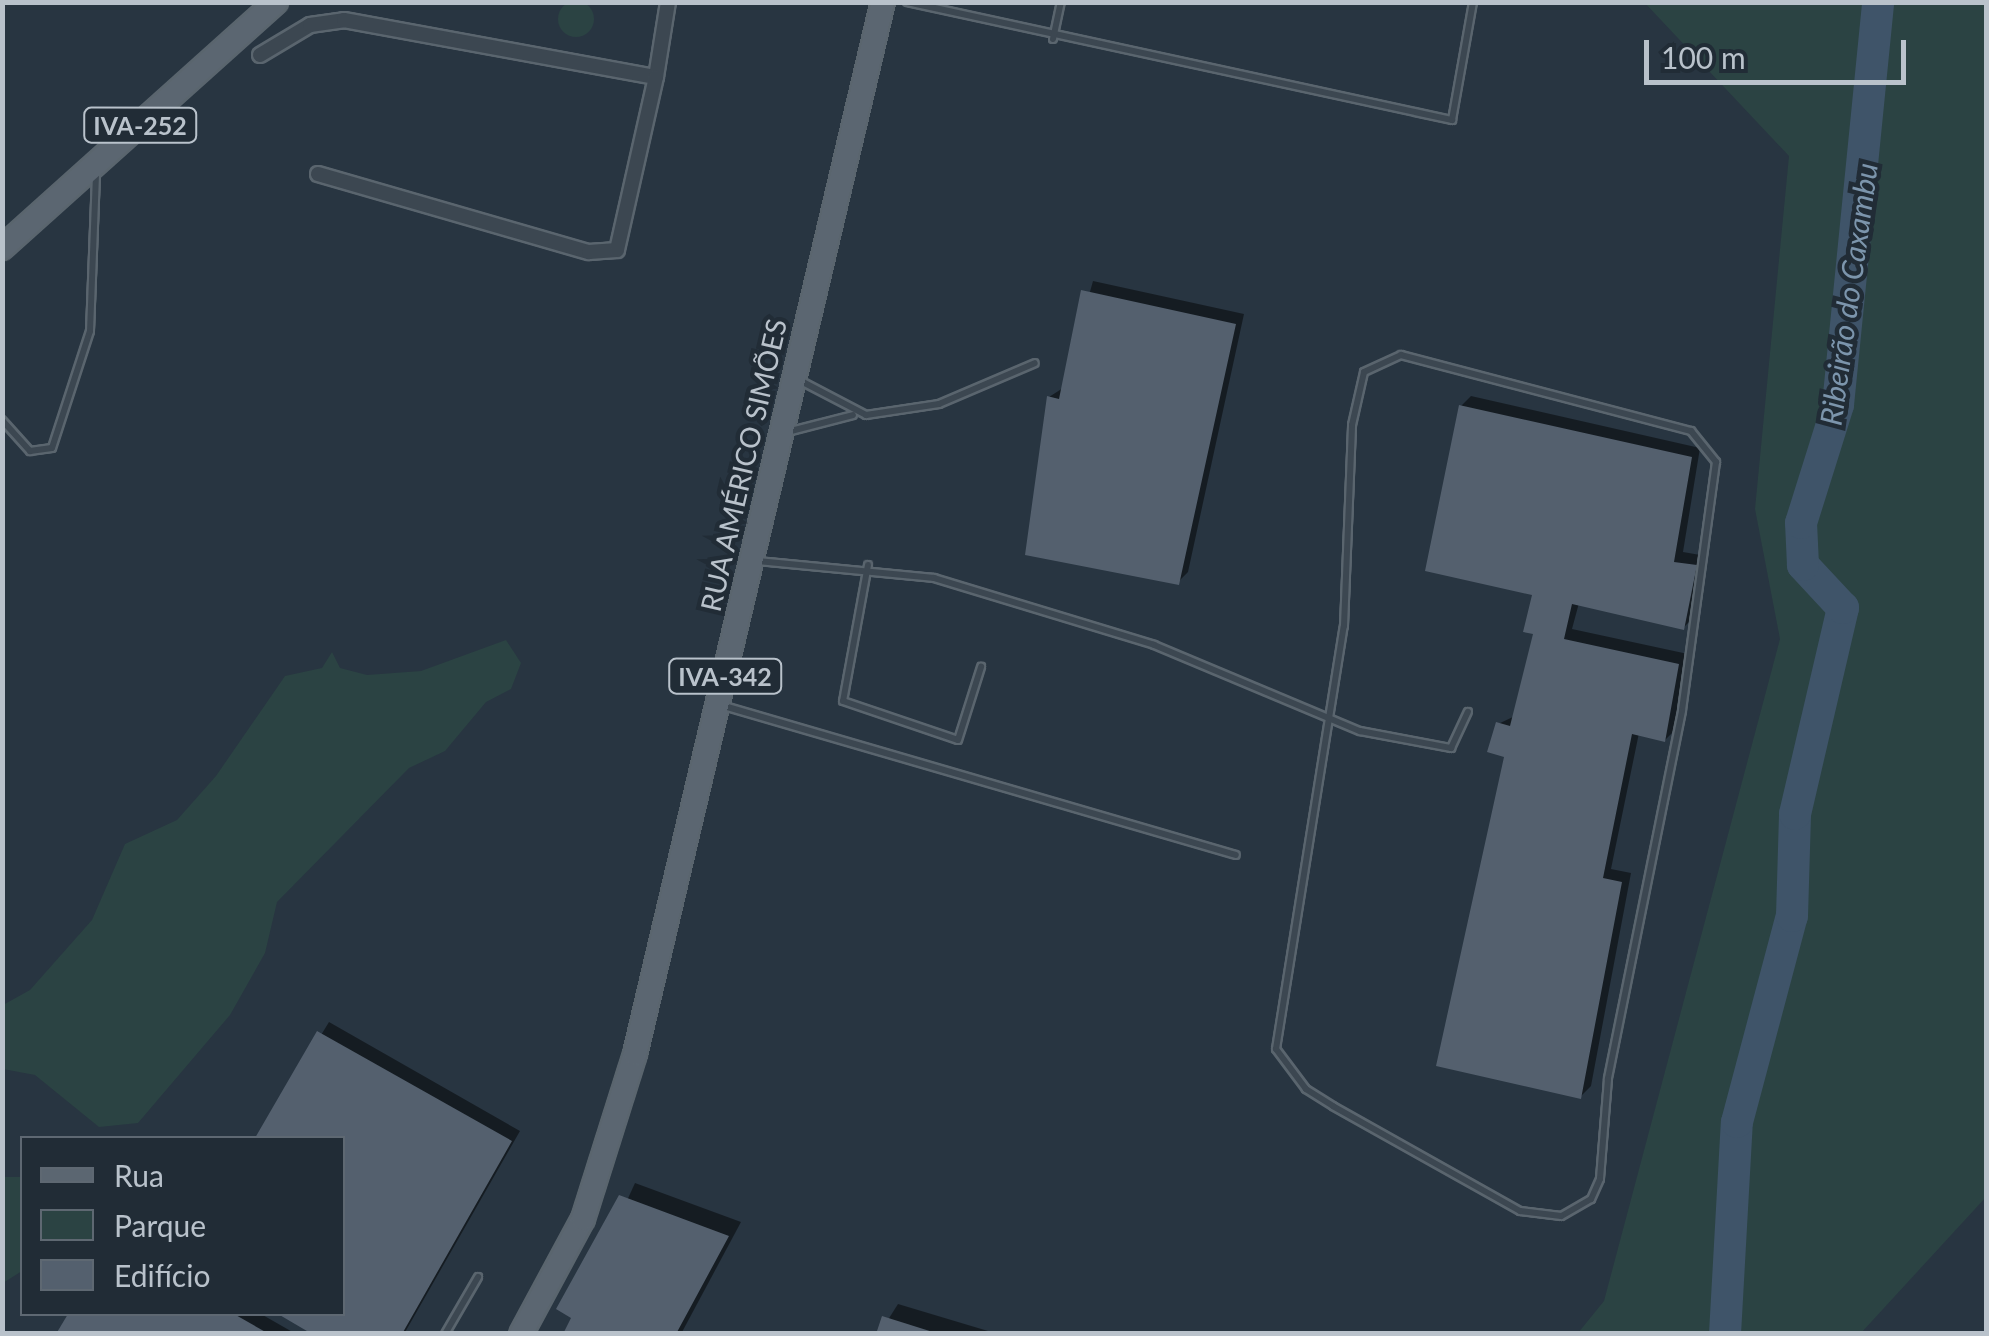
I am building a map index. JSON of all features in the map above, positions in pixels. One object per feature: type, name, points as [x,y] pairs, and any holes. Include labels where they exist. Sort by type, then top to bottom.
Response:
[{"type":"main road","name":"IVA-252","points":[[2,248],[276,2]]},
{"type":"main road","name":"RUA AMÉRICO SIMÕES","points":[[521,1334],[583,1219],[624,1090],[883,2]]},
{"type":"street","points":[[318,174],[589,252],[616,250],[656,77],[668,2]]},
{"type":"street","points":[[260,55],[310,25],[344,20],[656,77]]},
{"type":"lane","points":[[907,2],[1053,38],[1452,120],[1473,2]]},
{"type":"lane","points":[[1053,38],[1061,2]]},
{"type":"lane","points":[[2,420],[30,451],[52,448],[90,331],[96,166]]},
{"type":"lane","points":[[1400,354],[1485,374],[1706,438],[1716,462],[1688,676],[1608,1079],[1600,1179],[1576,1212],[1542,1217],[1478,1188],[1306,1089],[1276,1049],[1332,725],[1352,425],[1364,372],[1377,360],[1400,354]]},
{"type":"lane","points":[[781,433],[854,415],[939,404],[1035,363]]},
{"type":"lane","points":[[794,377],[854,415]]},
{"type":"lane","points":[[752,561],[868,565],[1136,638],[1332,725],[1451,748],[1468,712]]},
{"type":"lane","points":[[868,565],[843,701],[958,740],[981,667]]},
{"type":"lane","points":[[718,704],[1236,855]]},
{"type":"lane","points":[[446,1334],[478,1277]]},
{"type":"green space","points":[[576,1],[589,6],[594,19],[589,32],[576,37],[563,32],[558,19],[563,6]]},
{"type":"green space","points":[[1644,2],[1986,3],[1986,1197],[1861,1333],[1578,1333],[1604,1301],[1780,639],[1755,509],[1789,156]]},
{"type":"green space","points":[[506,640],[521,663],[511,689],[486,702],[445,751],[409,768],[277,902],[265,953],[230,1015],[138,1123],[99,1127],[35,1075],[3,1069],[3,1005],[30,990],[92,920],[125,844],[177,820],[216,776],[285,676],[322,668],[332,652],[340,668],[367,675],[421,671]]},
{"type":"green space","points":[[3,1177],[20,1177],[20,1272],[3,1283]]},
{"type":"building","points":[[1081,290],[1236,324],[1179,585],[1025,555],[1047,396],[1059,399]]},
{"type":"building","points":[[1459,405],[1692,457],[1674,562],[1697,565],[1684,630],[1572,604],[1564,639],[1679,664],[1665,742],[1632,734],[1603,878],[1622,882],[1581,1099],[1436,1066],[1504,757],[1487,752],[1496,722],[1510,726],[1533,634],[1523,632],[1532,595],[1425,571]]},
{"type":"building","points":[[317,1031],[512,1141],[402,1334],[312,1334],[281,1316],[345,1316],[345,1136],[256,1136]]},
{"type":"building","points":[[619,1195],[729,1236],[676,1334],[563,1334],[571,1318],[556,1309]]},
{"type":"building","points":[[67,1316],[238,1316],[269,1334],[56,1334]]},
{"type":"building","points":[[882,1316],[936,1333],[936,1334],[876,1334]]},
{"type":"waterway","name":"Ribeirão do Caxambu","points":[[1725,1334],[1737,1122],[1792,916],[1795,814],[1843,608],[1803,565],[1801,523],[1838,405],[1878,2]]}]
